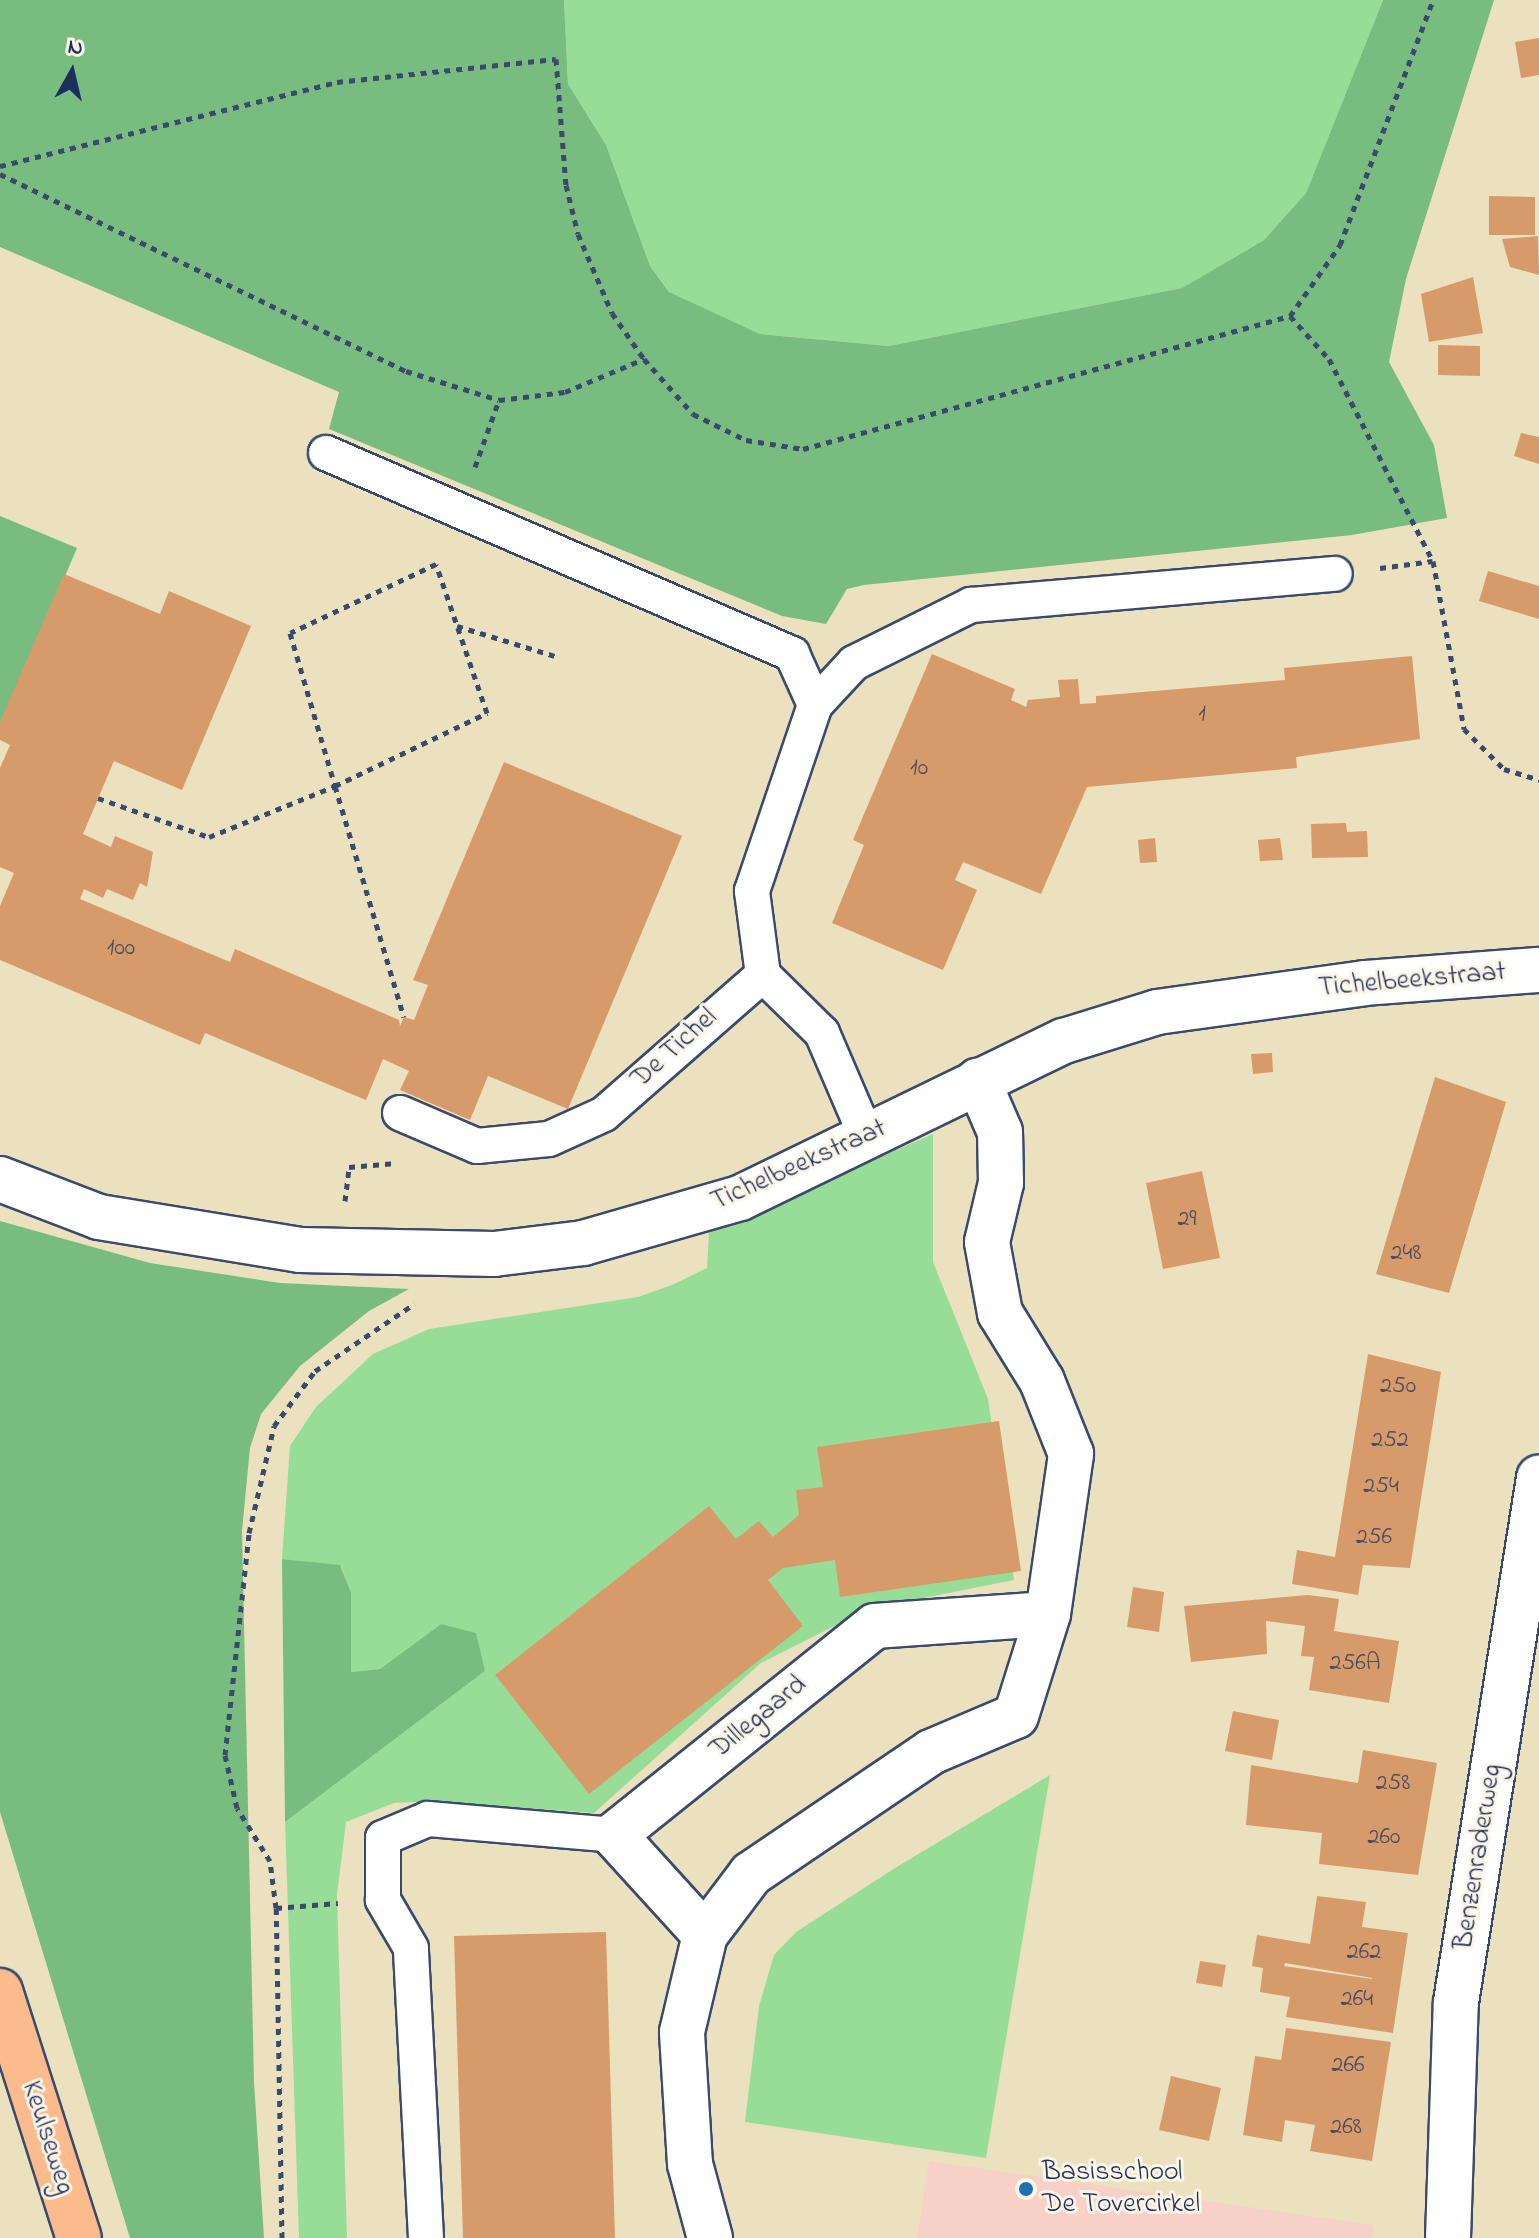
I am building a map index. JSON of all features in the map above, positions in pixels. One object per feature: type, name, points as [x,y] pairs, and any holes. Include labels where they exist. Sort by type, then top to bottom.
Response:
[{"type":"highway","name":"Keulseweg","points":[[0,1991],[79,2238]]},
{"type":"street","name":"Tichelbeekstraat","points":[[0,1179],[99,1217],[300,1250],[494,1254],[583,1243],[740,1198],[1064,1041],[1157,1012],[1365,983],[1539,970]]},
{"type":"street","points":[[710,2238],[690,2164],[682,2032],[705,1935],[751,1874],[931,1752],[1016,1716],[1048,1614],[1071,1454],[1042,1381],[1000,1313],[987,1242],[1001,1183],[1000,1132],[978,1081]]},
{"type":"street","name":"Benzenraderweg","points":[[1448,2238],[1456,2002],[1539,1478]]},
{"type":"street","name":"Dillegaard","points":[[614,1835],[875,1626],[1048,1614]]},
{"type":"street","points":[[614,1835],[705,1935]]},
{"type":"lane","points":[[326,453],[792,654],[815,705]]},
{"type":"lane","points":[[867,1138],[822,1033],[763,975],[752,891],[815,705],[854,663],[971,605],[1335,574]]},
{"type":"lane","name":"De Tichel","points":[[400,1113],[477,1146],[549,1139],[604,1114],[763,975]]},
{"type":"lane","points":[[426,2238],[411,1948],[383,1900],[383,1838],[428,1819],[614,1835]]},
{"type":"path","points":[[0,166],[337,82],[556,59],[566,185],[578,234],[612,313],[644,359],[693,414],[746,440],[803,449],[1290,316],[1340,245],[1433,0]]},
{"type":"path","points":[[0,174],[406,371],[499,400],[565,392],[644,359]]},
{"type":"path","points":[[1290,316],[1329,359],[1433,561],[1464,729],[1504,769],[1539,780]]},
{"type":"path","points":[[1335,574],[1433,561]]},
{"type":"path","points":[[98,798],[209,837],[335,786],[487,713],[436,564],[290,633],[335,786],[404,1017]]},
{"type":"path","points":[[457,626],[555,656]]},
{"type":"path","points":[[349,1167],[395,1163]]},
{"type":"path","points":[[282,2238],[276,1908],[270,1861],[237,1808],[225,1755],[249,1533],[274,1426],[315,1371],[429,1294]]},
{"type":"path","points":[[276,1908],[383,1900]]},
{"type":"shaded area","name":"Basisschool De Tovercirkel","points":[[929,2161],[1373,2225],[1373,2238],[917,2238]]},
{"type":"green space","points":[[0,0],[564,0],[568,84],[606,145],[650,266],[669,292],[760,334],[889,346],[1182,288],[1264,240],[1306,193],[1383,0],[1494,0],[1406,279],[1389,362],[1434,445],[1447,518],[1352,535],[864,585],[847,589],[826,624],[782,616],[329,429],[339,392],[0,247]]},
{"type":"green space","points":[[564,0],[1383,0],[1306,193],[1264,240],[1182,288],[889,346],[760,334],[670,293],[650,266],[606,145],[568,84]]},
{"type":"green space","points":[[0,516],[77,548],[0,729]]},
{"type":"green space","points":[[933,1134],[933,1262],[988,1399],[1014,1580],[868,1609],[761,1663],[594,1813],[433,1801],[394,1803],[346,1822],[337,1894],[347,2238],[299,2238],[285,1822],[485,1671],[441,1624],[380,1669],[350,1672],[351,1592],[341,1566],[282,1559],[290,1446],[316,1407],[373,1354],[429,1329],[638,1297],[672,1285],[707,1268],[709,1232]]},
{"type":"green space","points":[[0,1221],[150,1263],[280,1283],[409,1289],[369,1311],[300,1366],[261,1414],[250,1448],[242,1531],[254,2082],[264,2238],[130,2238],[0,1812]]},
{"type":"green space","points":[[282,1559],[340,1565],[351,1592],[351,1672],[380,1669],[441,1624],[476,1633],[485,1671],[285,1822]]},
{"type":"green space","points":[[1050,1775],[986,2158],[745,2122],[759,2006],[774,1955],[796,1932]]},
{"type":"building","points":[[1539,38],[1539,75],[1521,78],[1515,42]]},
{"type":"building","points":[[1489,196],[1535,197],[1535,235],[1489,235]]},
{"type":"building","points":[[1538,236],[1539,275],[1510,267],[1502,239]]},
{"type":"building","points":[[1473,277],[1483,333],[1429,342],[1421,294]]},
{"type":"building","points":[[1438,345],[1480,346],[1480,376],[1438,375]]},
{"type":"building","points":[[1521,433],[1539,437],[1539,464],[1514,456]]},
{"type":"building","points":[[1488,571],[1539,586],[1539,619],[1479,601]]},
{"type":"building","points":[[64,574],[160,614],[169,591],[251,626],[182,790],[114,761],[83,834],[111,847],[115,836],[153,852],[147,887],[140,883],[133,900],[107,889],[103,898],[84,889],[80,899],[230,962],[235,949],[399,1020],[400,1026],[404,1017],[414,1020],[428,985],[413,980],[504,762],[682,836],[568,1109],[488,1076],[470,1120],[400,1090],[409,1071],[383,1059],[366,1100],[205,1033],[200,1045],[0,960],[0,906],[14,873],[0,867],[0,768],[10,745],[0,740],[0,722]]},
{"type":"building","points":[[932,654],[1015,689],[1011,700],[1026,707],[1028,700],[1060,697],[1058,680],[1078,679],[1080,704],[1096,703],[1096,696],[1285,680],[1284,668],[1412,656],[1420,739],[1296,757],[1297,768],[1087,787],[1041,894],[963,862],[955,880],[977,890],[943,970],[832,923],[864,845],[853,840]]},
{"type":"building","points":[[1346,823],[1347,832],[1367,831],[1368,857],[1312,858],[1311,824]]},
{"type":"building","points":[[1155,838],[1157,862],[1140,863],[1138,840]]},
{"type":"building","points":[[1280,838],[1283,860],[1260,861],[1258,840]]},
{"type":"building","points":[[1272,1053],[1273,1072],[1253,1074],[1251,1054]]},
{"type":"building","points":[[1435,1077],[1506,1102],[1449,1293],[1376,1274]]},
{"type":"building","points":[[1202,1171],[1220,1258],[1163,1269],[1146,1183]]},
{"type":"building","points":[[1368,1354],[1441,1372],[1410,1568],[1363,1565],[1358,1595],[1292,1584],[1297,1550],[1335,1557]]},
{"type":"building","points":[[999,1421],[1021,1571],[840,1597],[835,1560],[783,1568],[768,1580],[803,1626],[589,1794],[495,1675],[709,1506],[736,1539],[759,1521],[773,1537],[799,1515],[796,1490],[823,1487],[817,1447]]},
{"type":"building","points":[[1133,1587],[1164,1592],[1159,1632],[1127,1627]]},
{"type":"building","points":[[1308,1595],[1339,1599],[1334,1631],[1399,1641],[1389,1703],[1309,1690],[1314,1657],[1301,1656],[1305,1626],[1266,1621],[1267,1654],[1191,1662],[1184,1606]]},
{"type":"building","points":[[1233,1711],[1279,1720],[1272,1760],[1225,1751]]},
{"type":"building","points":[[1363,1750],[1437,1763],[1418,1875],[1319,1864],[1322,1833],[1246,1825],[1251,1765],[1358,1783]]},
{"type":"building","points":[[1317,1896],[1366,1902],[1362,1927],[1408,1933],[1393,2033],[1286,2017],[1290,1997],[1260,1992],[1263,1968],[1252,1966],[1257,1935],[1310,1944]],"holes":[[[1285,1963],[1372,1979],[1284,1966]]]},
{"type":"building","points":[[606,1932],[615,2238],[463,2238],[454,1936]]},
{"type":"building","points":[[1200,1961],[1226,1965],[1222,1987],[1196,1983]]},
{"type":"building","points":[[1286,2028],[1391,2042],[1372,2161],[1310,2151],[1315,2125],[1285,2120],[1282,2142],[1243,2135],[1255,2056],[1281,2060]]},
{"type":"building","points":[[1171,2076],[1221,2088],[1209,2141],[1159,2130]]},
{"type":"place","name":"Basisschool De Tovercirkel","points":[[1026,2189]]}]
